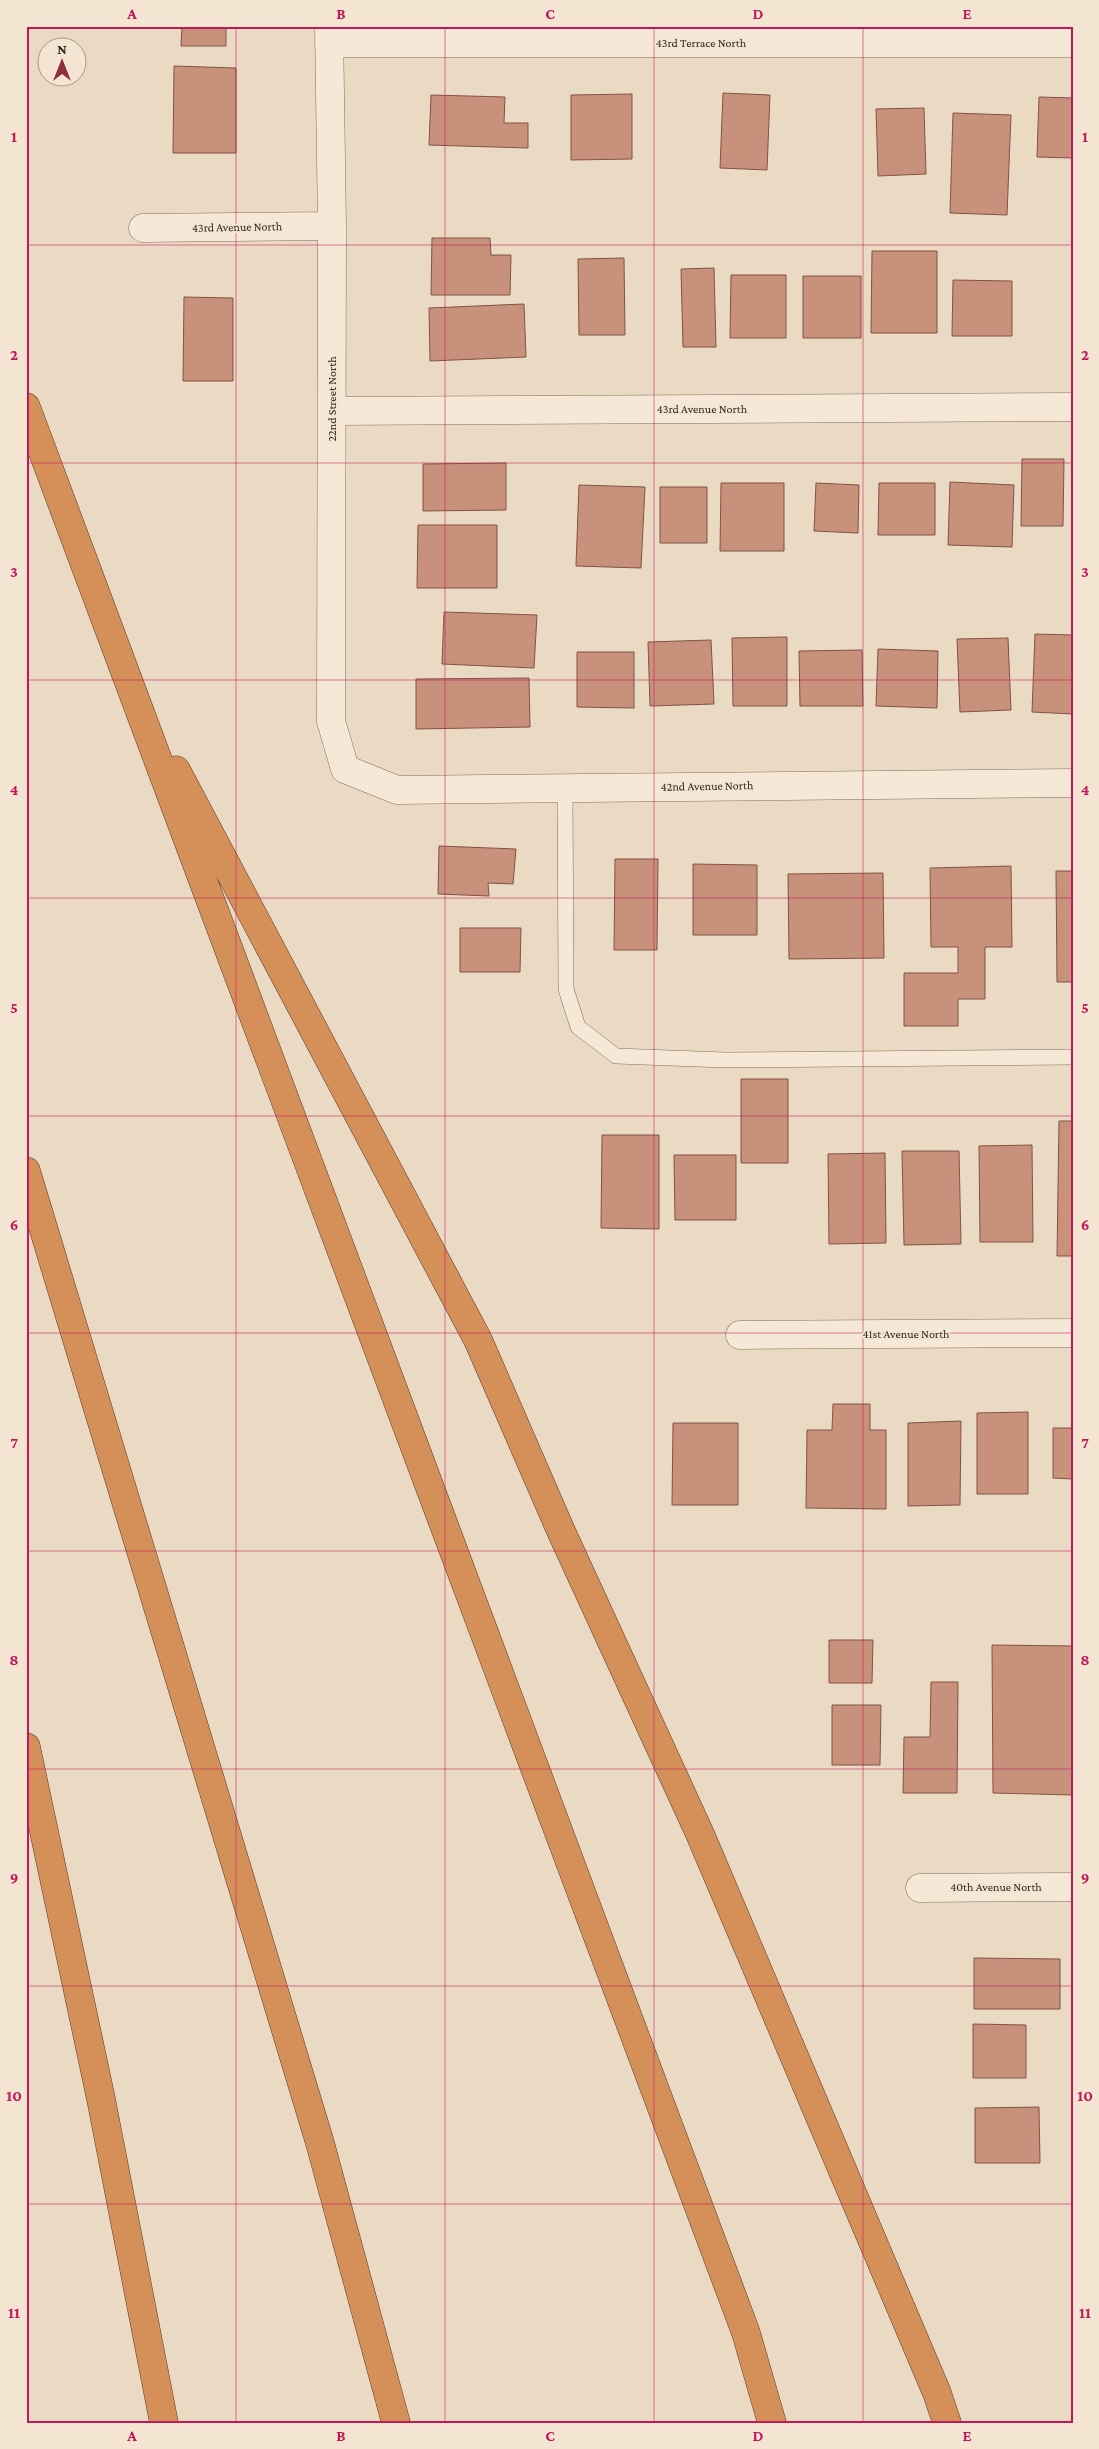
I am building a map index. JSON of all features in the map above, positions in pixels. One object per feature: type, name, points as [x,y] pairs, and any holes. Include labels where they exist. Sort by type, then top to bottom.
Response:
[{"type":"highway","points":[[26,407],[746,2333],[772,2423]]},
{"type":"highway","points":[[123,669],[478,1340],[561,1531],[700,1834],[937,2393],[947,2423]]},
{"type":"highway","points":[[26,1171],[320,2142],[396,2423]]},
{"type":"highway","points":[[26,1747],[101,2099],[164,2423]]},
{"type":"street","name":"43rd Terrace North","points":[[329,35],[1073,43]]},
{"type":"street","name":"22nd Street North","points":[[329,35],[332,226],[331,721],[346,769]]},
{"type":"street","name":"43rd Avenue North","points":[[142,228],[332,226]]},
{"type":"street","name":"43rd Avenue North","points":[[332,411],[1073,407]]},
{"type":"street","name":"42nd Avenue North","points":[[346,769],[397,790],[1073,783]]},
{"type":"street","name":"41st Avenue North","points":[[740,1335],[1073,1333]]},
{"type":"street","name":"40th Avenue North","points":[[920,1888],[1073,1887]]},
{"type":"lane","points":[[565,788],[566,989],[578,1027],[616,1056],[725,1060],[1073,1057]]},
{"type":"building","points":[[182,26],[226,26],[226,46],[181,46]]},
{"type":"building","points":[[174,66],[236,68],[236,153],[173,153]]},
{"type":"building","points":[[723,93],[770,95],[767,170],[720,168]]},
{"type":"building","points":[[632,94],[632,159],[571,160],[571,95]]},
{"type":"building","points":[[431,95],[505,97],[504,123],[528,123],[528,148],[429,145]]},
{"type":"building","points":[[1039,97],[1073,98],[1073,158],[1037,157]]},
{"type":"building","points":[[924,108],[926,174],[878,176],[876,109]]},
{"type":"building","points":[[953,113],[1011,115],[1007,215],[950,213]]},
{"type":"building","points":[[432,238],[490,238],[491,255],[511,255],[510,295],[431,295]]},
{"type":"building","points":[[872,251],[937,251],[937,333],[871,333]]},
{"type":"building","points":[[624,258],[625,335],[579,335],[578,259]]},
{"type":"building","points":[[714,268],[716,347],[683,347],[681,269]]},
{"type":"building","points":[[731,275],[786,275],[786,338],[730,338]]},
{"type":"building","points":[[803,276],[861,276],[861,338],[803,338]]},
{"type":"building","points":[[953,280],[1012,281],[1012,336],[952,336]]},
{"type":"building","points":[[184,297],[233,298],[233,381],[183,381]]},
{"type":"building","points":[[524,304],[526,357],[430,361],[429,308]]},
{"type":"building","points":[[1022,459],[1064,459],[1063,526],[1021,526]]},
{"type":"building","points":[[506,463],[506,510],[423,511],[423,464]]},
{"type":"building","points":[[950,482],[1014,485],[1012,547],[948,545]]},
{"type":"building","points":[[721,483],[784,483],[784,551],[720,551]]},
{"type":"building","points":[[816,483],[859,485],[858,533],[814,531]]},
{"type":"building","points":[[879,483],[935,483],[935,535],[878,535]]},
{"type":"building","points":[[579,485],[645,487],[641,568],[576,566]]},
{"type":"building","points":[[660,487],[707,487],[707,543],[660,543]]},
{"type":"building","points":[[418,525],[497,525],[497,588],[417,588]]},
{"type":"building","points":[[444,612],[537,615],[534,668],[442,664]]},
{"type":"building","points":[[1035,634],[1073,635],[1073,714],[1032,712]]},
{"type":"building","points":[[787,637],[787,706],[733,706],[732,638]]},
{"type":"building","points":[[1008,638],[1011,710],[960,712],[957,639]]},
{"type":"building","points":[[711,640],[714,704],[650,706],[648,642]]},
{"type":"building","points":[[878,649],[938,651],[937,708],[876,706]]},
{"type":"building","points":[[862,650],[863,706],[800,706],[799,651]]},
{"type":"building","points":[[577,652],[634,652],[634,708],[577,707]]},
{"type":"building","points":[[529,678],[530,727],[416,729],[416,679]]},
{"type":"building","points":[[439,846],[516,849],[513,884],[488,883],[489,896],[438,894]]},
{"type":"building","points":[[615,859],[658,859],[657,950],[614,950]]},
{"type":"building","points":[[693,864],[757,865],[757,935],[693,935]]},
{"type":"building","points":[[1011,866],[1012,947],[985,947],[985,999],[958,999],[958,1026],[904,1026],[904,973],[958,973],[958,947],[931,947],[930,868]]},
{"type":"building","points":[[1056,871],[1073,871],[1073,982],[1057,982]]},
{"type":"building","points":[[883,873],[884,958],[789,959],[788,874]]},
{"type":"building","points":[[460,928],[521,928],[520,972],[460,972]]},
{"type":"building","points":[[741,1079],[788,1079],[788,1163],[741,1163]]},
{"type":"building","points":[[1059,1121],[1073,1121],[1073,1256],[1057,1256]]},
{"type":"building","points":[[602,1135],[659,1135],[659,1229],[601,1228]]},
{"type":"building","points":[[1032,1145],[1033,1242],[980,1242],[979,1146]]},
{"type":"building","points":[[902,1151],[959,1151],[961,1244],[904,1245]]},
{"type":"building","points":[[885,1153],[886,1243],[829,1244],[828,1154]]},
{"type":"building","points":[[674,1155],[736,1155],[736,1220],[675,1220]]},
{"type":"building","points":[[833,1404],[870,1404],[870,1430],[886,1430],[886,1509],[806,1508],[807,1430],[832,1430]]},
{"type":"building","points":[[1028,1412],[1028,1494],[977,1494],[977,1413]]},
{"type":"building","points":[[961,1421],[960,1505],[908,1506],[908,1423]]},
{"type":"building","points":[[673,1423],[738,1423],[738,1505],[672,1505]]},
{"type":"building","points":[[1053,1428],[1073,1428],[1073,1479],[1053,1478]]},
{"type":"building","points":[[829,1640],[873,1640],[872,1683],[829,1683]]},
{"type":"building","points":[[992,1645],[1073,1646],[1073,1795],[993,1793]]},
{"type":"building","points":[[931,1682],[958,1682],[957,1793],[903,1793],[904,1737],[930,1737]]},
{"type":"building","points":[[832,1705],[881,1705],[880,1765],[832,1765]]},
{"type":"building","points":[[974,1958],[1060,1959],[1060,2009],[974,2009]]},
{"type":"building","points":[[973,2024],[1026,2025],[1026,2078],[973,2078]]},
{"type":"building","points":[[1039,2107],[1040,2163],[975,2163],[975,2108]]}]
